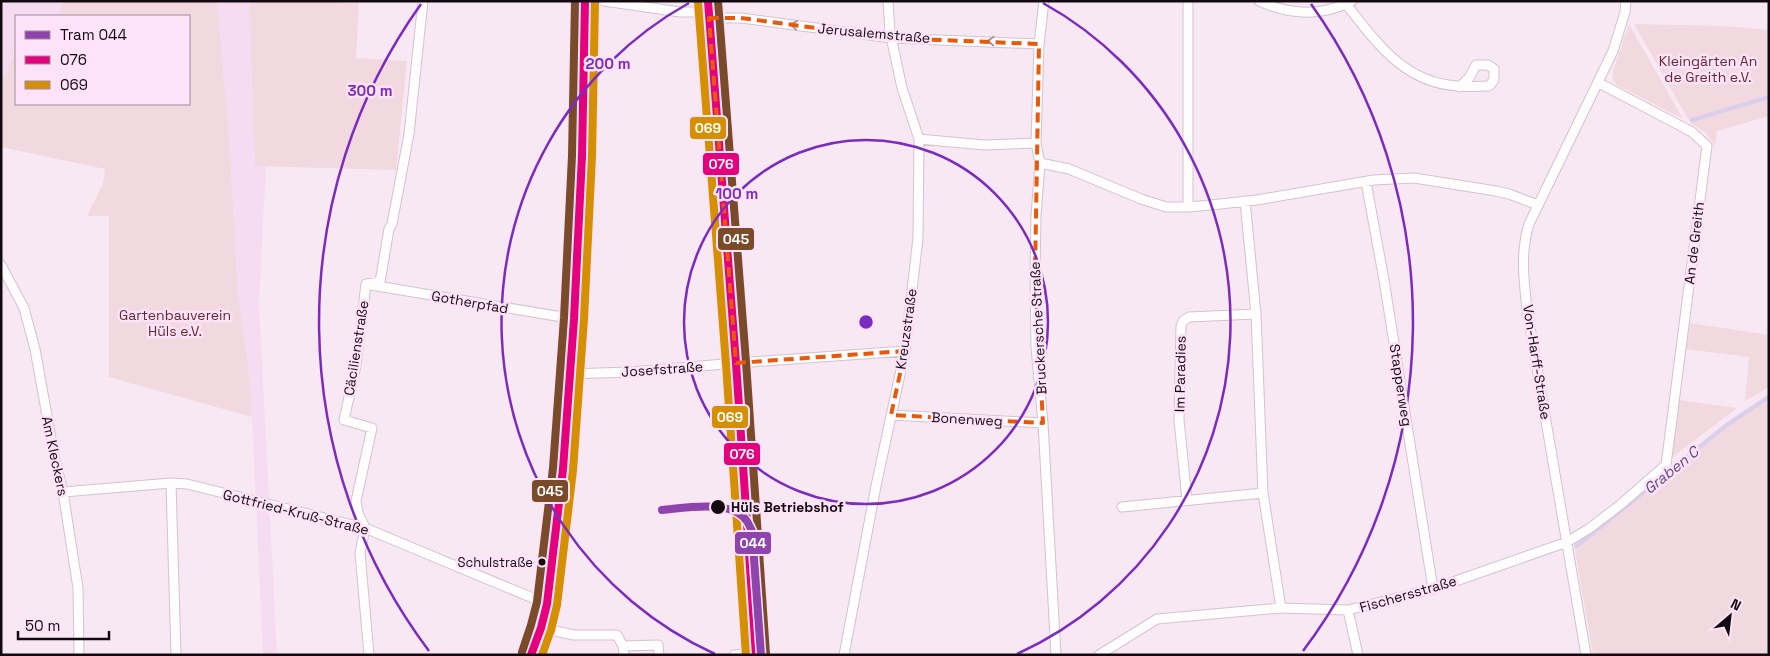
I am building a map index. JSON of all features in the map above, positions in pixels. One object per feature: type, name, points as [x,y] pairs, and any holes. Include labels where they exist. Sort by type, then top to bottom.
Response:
[{"type":"street","name":"Cäcilienstraße","points":[[365,528],[358,514],[356,500],[372,428],[344,420],[356,365],[366,284],[380,282],[409,134],[423,1]]},
{"type":"street","points":[[531,655],[547,604],[563,469],[574,319],[582,156],[585,1]]},
{"type":"street","name":"Jerusalemstraße","points":[[604,1],[680,12],[708,11],[741,18],[891,38],[1039,44]]},
{"type":"street","name":"Kreuzstraße","points":[[844,655],[876,486],[905,352],[918,238],[919,139],[902,88],[891,38],[888,1]]},
{"type":"street","name":"Bruckersche Straße","points":[[1044,1],[1039,44],[1036,143],[1040,162],[1034,273],[1036,347],[1044,423],[1056,655]]},
{"type":"street","points":[[1188,1],[1188,207]]},
{"type":"street","points":[[1259,1],[1287,12],[1304,13],[1324,11],[1349,3],[1382,50],[1398,64],[1418,76],[1459,87]]},
{"type":"street","name":"Von-Harff-Straße","points":[[1586,655],[1527,310],[1522,258],[1524,239],[1529,224],[1613,52],[1625,12],[1626,1]]},
{"type":"street","points":[[708,11],[736,362],[756,654],[734,655]]},
{"type":"street","name":"An de Greith","points":[[1599,83],[1692,132],[1707,146],[1666,465]]},
{"type":"street","points":[[919,139],[984,145],[1036,143]]},
{"type":"street","points":[[1040,162],[1069,169],[1141,199],[1166,207],[1188,207],[1245,201],[1366,182],[1414,178],[1475,186],[1503,192],[1538,205]]},
{"type":"street","name":"Stapperweg","points":[[1366,182],[1384,280],[1433,589]]},
{"type":"street","points":[[1245,201],[1256,314],[1263,493],[1281,608]]},
{"type":"street","name":"Am Kleckers","points":[[1,265],[24,308],[35,349],[78,588],[79,655]]},
{"type":"street","name":"Gotherpfad","points":[[366,284],[574,319]]},
{"type":"street","name":"Im Paradies","points":[[1187,500],[1179,420],[1181,326],[1183,321],[1190,318],[1256,314]]},
{"type":"street","name":"Josefstraße","points":[[569,374],[630,372],[736,362],[905,352]]},
{"type":"street","name":"Bonenweg","points":[[891,415],[1044,423]]},
{"type":"street","name":"Fischersstraße","points":[[1099,655],[1157,619],[1281,608],[1348,610],[1433,589],[1566,542],[1590,528],[1620,505],[1666,465]]},
{"type":"street","points":[[171,484],[176,655]]},
{"type":"street","name":"Gottfried-Kruß-Straße","points":[[62,492],[187,484],[365,528],[547,604]]},
{"type":"street","points":[[1122,507],[1263,493]]},
{"type":"street","points":[[365,528],[360,553],[369,655]]},
{"type":"street","points":[[1348,610],[1358,655]]},
{"type":"street","points":[[541,628],[574,635],[617,635],[623,650],[658,645],[658,655]]},
{"type":"highlighted area","points":[[709,18],[741,18],[891,38],[1039,44],[1035,273],[1043,423],[891,415],[905,351],[736,363]]},
{"type":"shaded area","points":[[1,1],[64,1],[57,15],[15,15],[15,51],[5,76],[1,75]]},
{"type":"shaded area","points":[[217,1],[249,1],[255,165],[266,165],[259,303],[277,655],[263,655],[252,417],[247,355],[238,297],[229,137]]},
{"type":"green space","name":"Gartenbauverein Hüls e.V.","points":[[64,1],[217,1],[229,137],[238,297],[247,355],[252,417],[109,377],[109,216],[87,216],[103,184],[105,169],[1,147],[1,75],[5,76],[15,51],[15,105],[190,105],[190,15],[57,15]]},
{"type":"green space","points":[[249,1],[359,3],[356,58],[407,61],[396,170],[255,166]]},
{"type":"green space","points":[[1629,24],[1683,119],[1617,85],[1613,80],[1613,71]]},
{"type":"green space","name":"Kleingärten An de Greith e.V.","points":[[1634,24],[1725,26],[1769,30],[1769,116],[1717,131],[1715,146],[1706,133],[1688,119]]},
{"type":"green space","points":[[1690,323],[1769,335],[1769,387],[1745,401],[1749,357],[1686,349]]},
{"type":"green space","points":[[1769,394],[1769,655],[1593,655],[1574,544],[1724,424]]},
{"type":"green space","points":[[1679,400],[1737,408],[1671,458]]},
{"type":"waterway","points":[[1692,120],[1769,97]]},
{"type":"waterway","name":"Graben C","points":[[1577,546],[1727,425],[1769,397]]},
{"type":"tram line","name":"044","points":[[662,510],[707,506],[718,507],[739,513],[747,521],[752,531],[761,655]]},
{"type":"transit line","name":"045","points":[[522,652],[537,602],[553,468],[564,318],[572,156],[575,1]]},
{"type":"transit line","name":"076","points":[[531,655],[547,604],[563,469],[574,319],[582,156],[585,1]]},
{"type":"transit line","name":"069","points":[[542,655],[557,605],[573,470],[584,319],[592,156],[595,1]]},
{"type":"transit line","name":"076","points":[[708,1],[756,655]]},
{"type":"transit line","name":"045","points":[[718,1],[766,654]]},
{"type":"transit line","name":"069","points":[[698,2],[746,655]]},
{"type":"place","name":"Hüls Betriebshof","points":[[718,507]]},
{"type":"place","name":"Schulstraße","points":[[542,562]]}]
